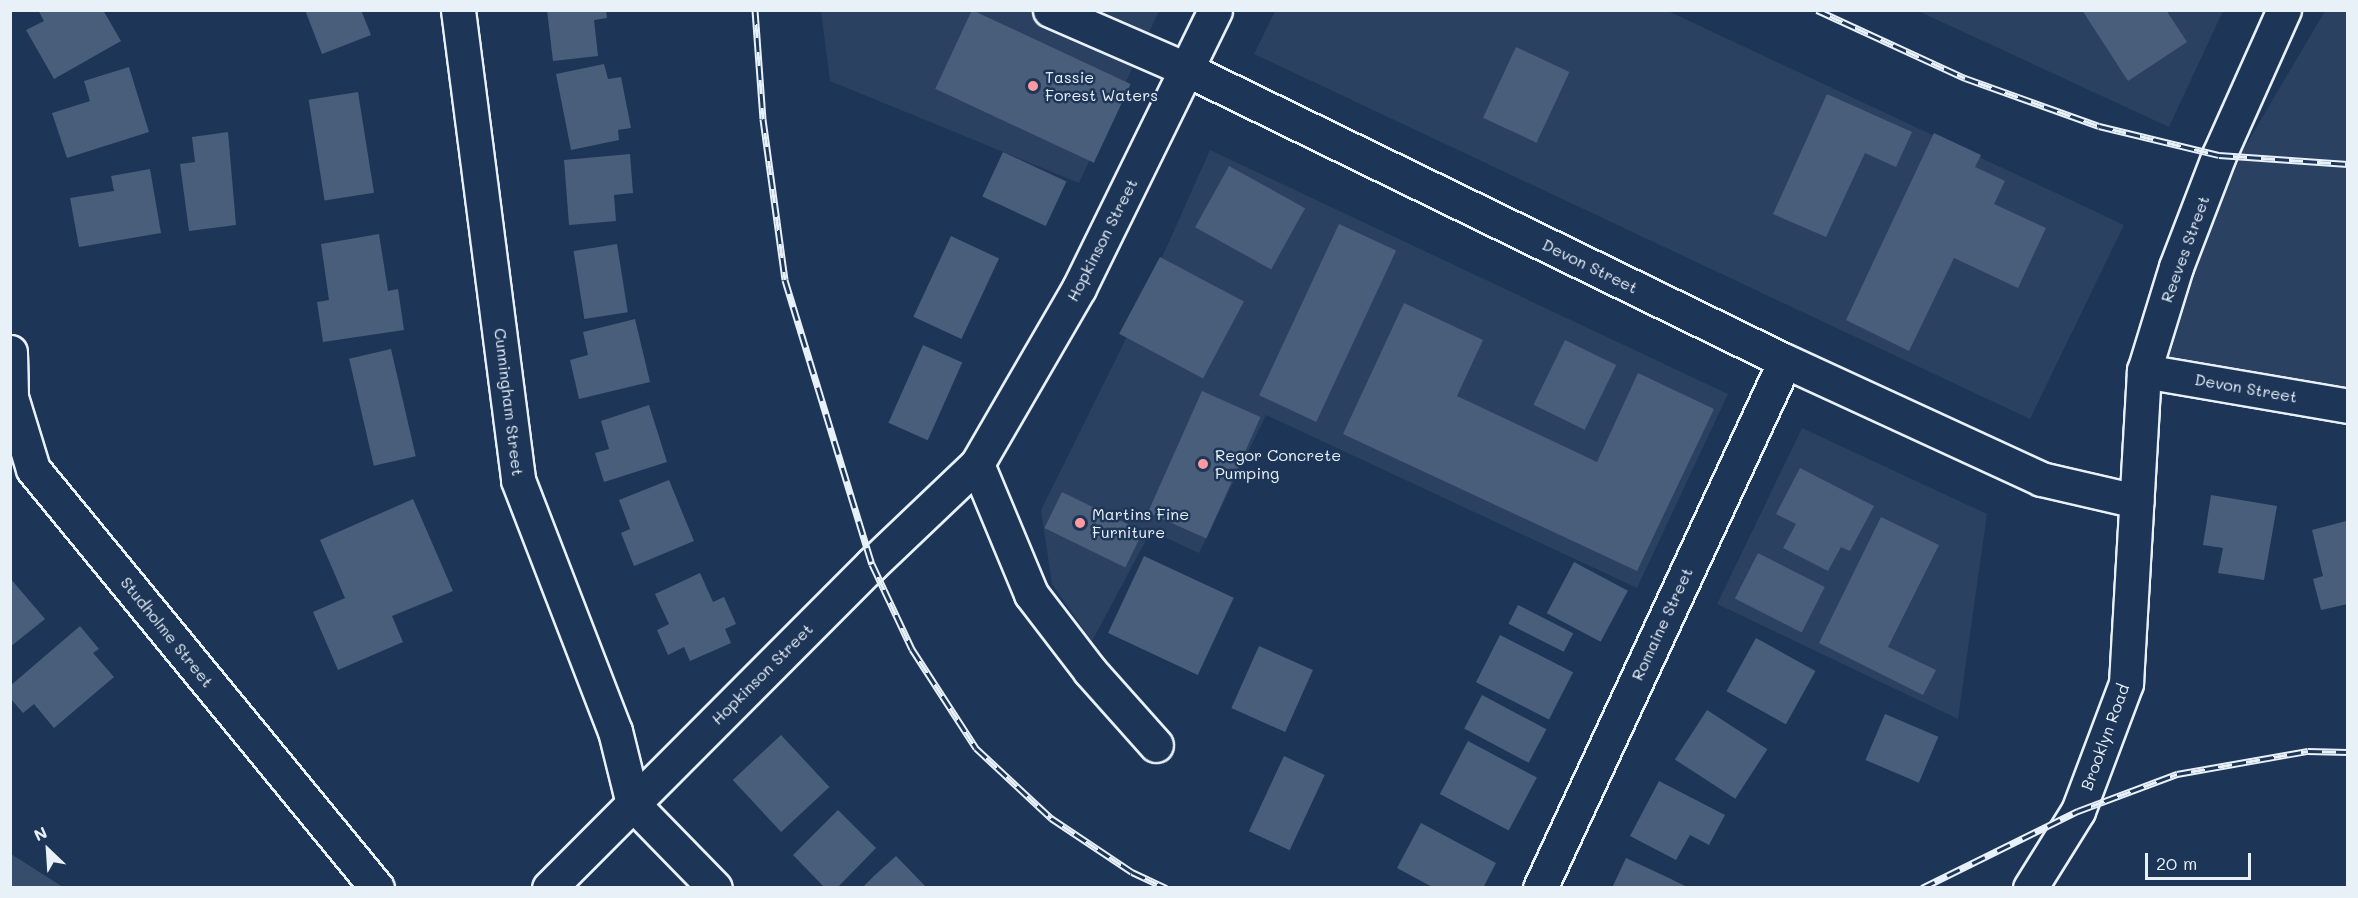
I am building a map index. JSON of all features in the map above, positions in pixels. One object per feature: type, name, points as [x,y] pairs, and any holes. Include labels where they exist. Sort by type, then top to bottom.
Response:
[{"type":"street","name":"Cunningham Street","points":[[459,10],[518,480],[615,731],[633,804]]},
{"type":"street","name":"Devon Street","points":[[1050,10],[1186,69],[1785,361],[2041,479],[2136,501]]},
{"type":"street","name":"Hopkinson Street","points":[[549,888],[872,564],[977,464],[1079,288],[1215,10]]},
{"type":"street","name":"Reeves Street","points":[[2136,501],[2144,371],[2189,233],[2284,10]]},
{"type":"street","name":"Studholme Street","points":[[10,352],[11,397],[33,469],[377,888]]},
{"type":"street","name":"Romaine Street","points":[[1540,888],[1785,361]]},
{"type":"street","name":"Devon Street","points":[[2144,371],[2348,406]]},
{"type":"street","points":[[977,464],[1031,594],[1090,671],[1156,745]]},
{"type":"street","name":"Brooklyn Road","points":[[2030,888],[2078,811],[2126,683],[2136,501]]},
{"type":"street","points":[[633,804],[714,888]]},
{"type":"shaded area","points":[[821,11],[1159,11],[1079,183],[830,81]]},
{"type":"shaded area","points":[[1275,11],[1668,11],[2124,225],[2030,419],[1254,54]]},
{"type":"shaded area","points":[[1918,11],[2223,11],[2169,127]]},
{"type":"shaded area","points":[[2325,11],[2347,11],[2347,406],[2144,371],[2219,155],[2239,157]]},
{"type":"shaded area","points":[[1210,150],[1728,394],[1637,588],[1266,415],[1199,553],[1151,531],[1092,641],[1052,584],[1041,510],[1122,347]]},
{"type":"shaded area","points":[[1802,428],[1987,514],[1958,719],[1717,604]]},
{"type":"shaded area","points":[[11,854],[63,887],[11,887]]},
{"type":"building","points":[[38,10],[103,10],[121,41],[54,79],[26,30],[44,21]]},
{"type":"building","points":[[305,10],[361,10],[371,35],[322,54]]},
{"type":"building","points":[[547,10],[606,10],[607,18],[594,20],[598,56],[553,61]]},
{"type":"building","name":"Tassie Forest Waters","points":[[972,10],[1131,84],[1094,163],[935,89]]},
{"type":"building","points":[[2082,10],[2166,10],[2187,42],[2128,81]]},
{"type":"building","points":[[1516,47],[1569,72],[1537,143],[1483,118]]},
{"type":"building","points":[[604,64],[608,79],[621,77],[631,128],[618,130],[619,140],[571,150],[556,74]]},
{"type":"building","points":[[129,67],[149,132],[67,158],[52,113],[90,101],[84,81]]},
{"type":"building","points":[[358,92],[374,193],[325,201],[309,100]]},
{"type":"building","points":[[1827,94],[1912,132],[1896,167],[1865,153],[1826,237],[1773,214]]},
{"type":"building","points":[[228,132],[236,225],[189,231],[180,164],[195,162],[192,137]]},
{"type":"building","points":[[1934,133],[1981,155],[1975,167],[2005,181],[1994,204],[2046,228],[2018,288],[1954,258],[1909,351],[1846,320]]},
{"type":"building","points":[[1003,152],[1066,182],[1046,226],[982,196]]},
{"type":"building","points":[[630,154],[633,193],[614,195],[616,221],[569,225],[564,160]]},
{"type":"building","points":[[1229,166],[1305,208],[1271,269],[1195,227]]},
{"type":"building","points":[[150,169],[161,233],[79,247],[70,198],[114,191],[111,176]]},
{"type":"building","points":[[1339,224],[1396,251],[1316,422],[1259,395]]},
{"type":"building","points":[[379,234],[388,291],[398,289],[404,330],[323,342],[317,302],[329,300],[321,244]]},
{"type":"building","points":[[951,236],[999,258],[961,339],[913,317]]},
{"type":"building","points":[[617,244],[628,312],[584,319],[574,251]]},
{"type":"building","points":[[1160,257],[1244,302],[1203,378],[1119,334]]},
{"type":"building","points":[[1404,303],[1483,340],[1457,396],[1597,462],[1638,373],[1714,409],[1637,571],[1343,434]]},
{"type":"building","points":[[635,319],[650,382],[579,399],[570,360],[588,355],[583,332]]},
{"type":"building","points":[[1565,340],[1616,365],[1585,430],[1533,405]]},
{"type":"building","points":[[923,345],[962,362],[928,440],[888,423]]},
{"type":"building","points":[[391,349],[416,456],[374,466],[349,359]]},
{"type":"building","name":"Regor Concrete Pumping","points":[[1202,391],[1260,417],[1206,539],[1148,513]]},
{"type":"building","points":[[649,405],[667,462],[604,482],[595,453],[609,449],[601,421]]},
{"type":"building","points":[[1800,468],[1874,506],[1850,551],[1841,547],[1828,571],[1783,548],[1796,524],[1776,514]]},
{"type":"building","points":[[669,480],[694,541],[634,566],[621,533],[630,529],[619,500]]},
{"type":"building","name":"Martins Fine Furniture","points":[[1062,492],[1143,531],[1125,567],[1044,528]]},
{"type":"building","points":[[2211,495],[2277,506],[2264,580],[2218,573],[2223,548],[2203,545]]},
{"type":"building","points":[[413,499],[453,591],[392,616],[403,642],[338,670],[313,612],[345,598],[320,540]]},
{"type":"building","points":[[1881,517],[1939,545],[1888,647],[1936,670],[1923,695],[1819,643]]},
{"type":"building","points":[[2346,521],[2348,604],[2321,610],[2313,579],[2323,576],[2312,530]]},
{"type":"building","points":[[1758,553],[1825,587],[1802,632],[1735,598]]},
{"type":"building","points":[[1144,556],[1234,598],[1198,675],[1108,633]]},
{"type":"building","points":[[1574,562],[1628,591],[1601,642],[1547,613]]},
{"type":"building","points":[[700,573],[713,602],[724,597],[736,624],[725,629],[731,643],[690,661],[684,647],[668,655],[657,630],[669,624],[655,594]]},
{"type":"building","points":[[10,578],[45,619],[10,647]]},
{"type":"building","points":[[1518,605],[1573,633],[1564,652],[1508,624]]},
{"type":"building","points":[[80,626],[99,649],[93,653],[114,677],[54,728],[34,704],[23,713],[10,698],[10,686]]},
{"type":"building","points":[[1500,635],[1573,672],[1549,719],[1476,682]]},
{"type":"building","points":[[1756,638],[1815,671],[1786,724],[1726,691]]},
{"type":"building","points":[[1259,646],[1313,670],[1285,732],[1231,708]]},
{"type":"building","points":[[1482,695],[1546,729],[1529,763],[1464,729]]},
{"type":"building","points":[[1707,710],[1767,749],[1735,799],[1675,759]]},
{"type":"building","points":[[1885,714],[1938,737],[1919,783],[1865,760]]},
{"type":"building","points":[[781,735],[829,787],[781,832],[733,780]]},
{"type":"building","points":[[1468,741],[1537,778],[1509,831],[1440,794]]},
{"type":"building","points":[[1284,756],[1325,775],[1290,850],[1249,831]]},
{"type":"building","points":[[1659,781],[1725,815],[1709,845],[1690,835],[1676,860],[1630,836]]},
{"type":"building","points":[[838,810],[876,848],[837,888],[825,888],[793,855]]},
{"type":"building","points":[[1421,823],[1496,863],[1483,888],[1434,888],[1397,868]]},
{"type":"building","points":[[896,856],[927,888],[862,888],[875,875]]},
{"type":"building","points":[[1626,858],[1669,878],[1689,888],[1612,888]]},
{"type":"railway","points":[[755,10],[763,119],[785,280],[872,564],[912,649],[976,748],[1051,818],[1132,872],[1167,888]]},
{"type":"railway","points":[[1817,10],[1965,78],[2099,126],[2219,155],[2348,164]]},
{"type":"railway","points":[[1922,888],[2078,811],[2177,774],[2308,751],[2348,752]]},
{"type":"place","name":"Tassie Forest Waters","points":[[1033,86]]},
{"type":"place","name":"Regor Concrete Pumping","points":[[1203,464]]},
{"type":"place","name":"Martins Fine Furniture","points":[[1080,523]]}]
